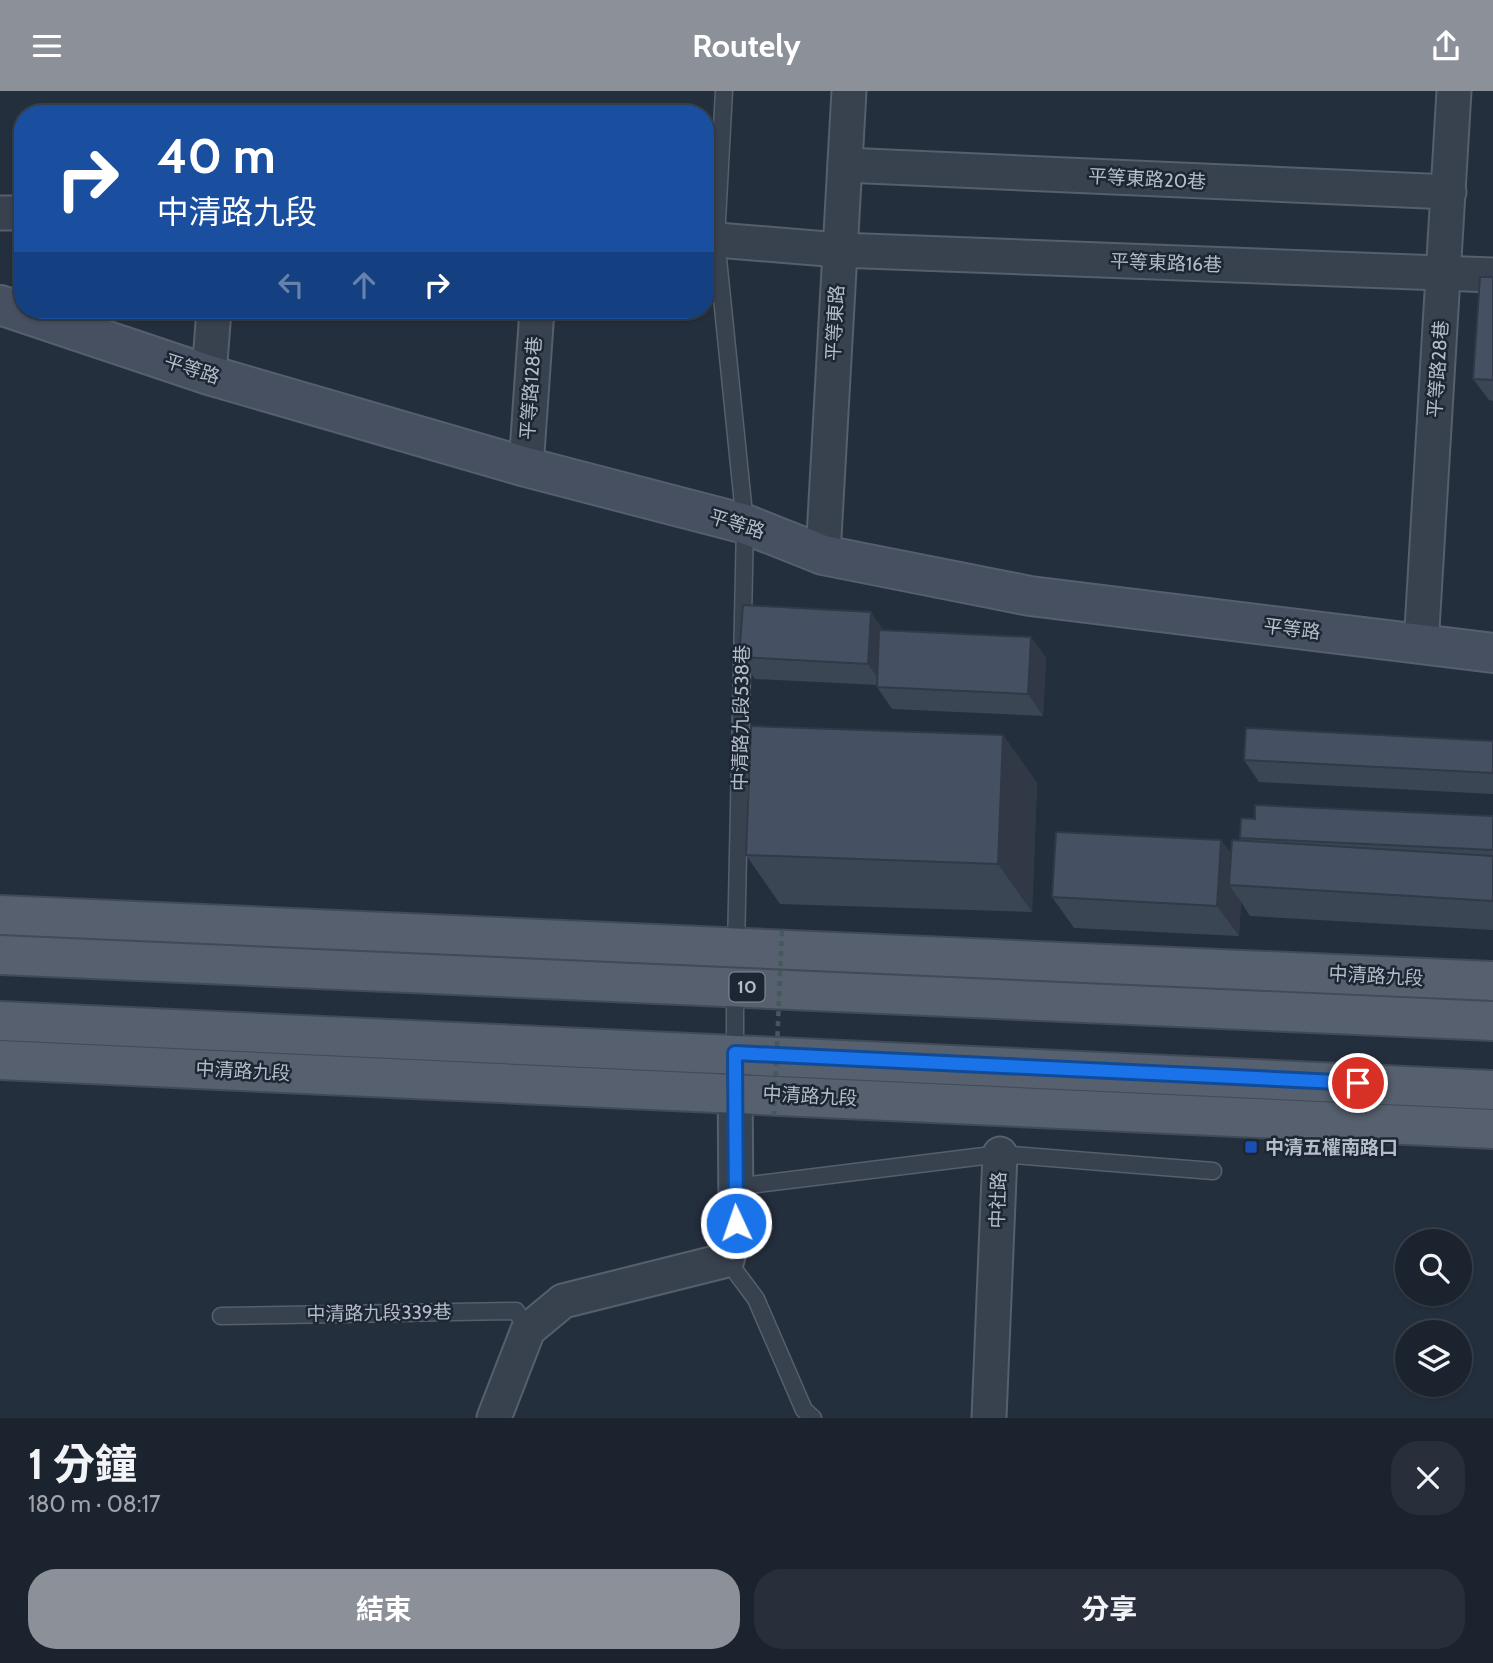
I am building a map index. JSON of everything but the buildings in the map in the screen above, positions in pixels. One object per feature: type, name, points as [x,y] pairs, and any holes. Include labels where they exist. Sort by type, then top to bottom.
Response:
[{"type":"main road","name":"中清路九段","points":[[0,915],[1493,1021]]},
{"type":"main road","name":"中清路九段","points":[[0,955],[1493,981]]},
{"type":"main road","name":"中清路九段","points":[[0,1021],[1493,1090]]},
{"type":"main road","name":"中清路九段","points":[[0,1060],[1493,1129]]},
{"type":"street","name":"平等東路","points":[[823,555],[849,91]]},
{"type":"street","name":"平等路28巷","points":[[1421,646],[1454,91]]},
{"type":"street","name":"平等東路20巷","points":[[845,165],[1449,192]]},
{"type":"street","name":"平等東路16巷","points":[[714,239],[839,250],[1493,275]]},
{"type":"street","name":"平等路","points":[[42,319],[209,375],[526,467],[745,524],[823,555],[1030,596],[1493,653]]},
{"type":"street","points":[[209,375],[213,319]]},
{"type":"street","name":"平等路128巷","points":[[526,467],[536,319]]},
{"type":"street","points":[[494,1418],[528,1330],[563,1301],[727,1260],[736,1223],[735,1053]]},
{"type":"street","name":"中社路","points":[[989,1418],[1000,1154]]},
{"type":"lane","name":"中清路九段538巷","points":[[714,205],[724,91]]},
{"type":"lane","name":"中清路九段538巷","points":[[714,264],[745,524],[735,1053]]},
{"type":"lane","points":[[734,1187],[1000,1154]]},
{"type":"lane","name":"中社路","points":[[1000,1154],[1213,1171]]},
{"type":"lane","points":[[727,1260],[756,1299],[804,1410],[813,1418]]},
{"type":"lane","name":"中清路九段339巷","points":[[221,1316],[516,1311],[528,1330]]},
{"type":"path","points":[[774,1116],[782,931]]},
{"type":"place","name":"中清五權南路口","points":[[1251,1147]]},
{"type":"route","points":[[736,1223],[735,1053],[1358,1083]]}]
